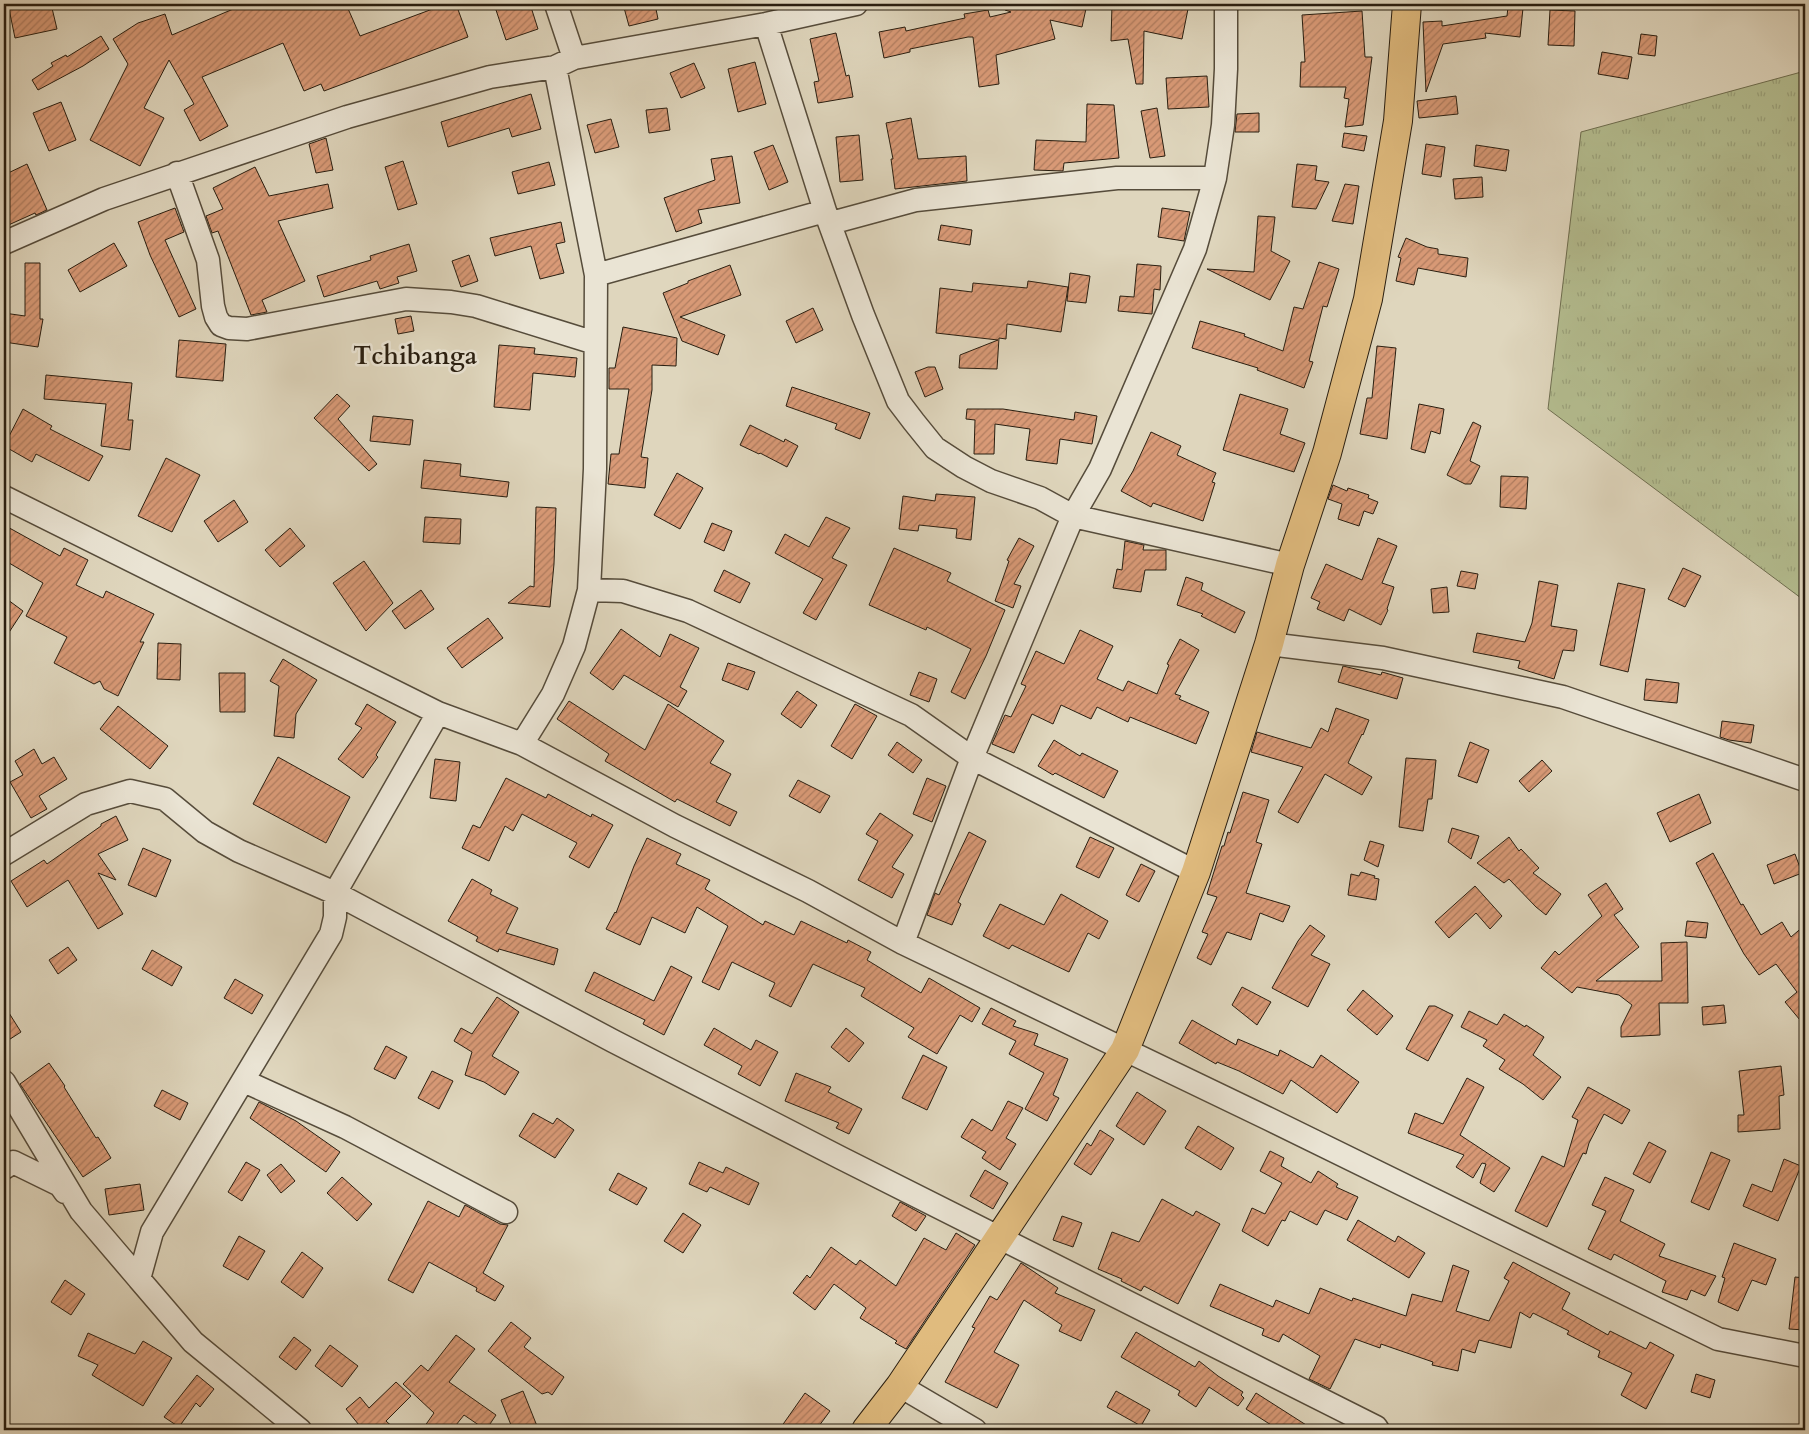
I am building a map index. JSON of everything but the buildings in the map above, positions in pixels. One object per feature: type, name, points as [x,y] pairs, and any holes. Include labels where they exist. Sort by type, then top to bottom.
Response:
[{"type":"main road","points":[[866,1430],[900,1386],[1125,1050],[1196,872],[1269,644],[1290,565],[1327,453],[1368,299],[1398,121],[1407,4]]},
{"type":"street","points":[[522,744],[553,694],[574,646],[588,590],[595,470],[596,275],[556,4]]},
{"type":"street","points":[[4,243],[104,199],[177,173],[347,117],[490,76],[766,24],[856,4]]},
{"type":"street","points":[[903,942],[972,758],[1073,516],[1100,469],[1191,257],[1215,178],[1223,116],[1226,69],[1226,4]]},
{"type":"street","points":[[766,24],[828,217],[863,314],[898,401],[935,448],[964,468],[991,481],[1040,498],[1073,516],[1290,565]]},
{"type":"street","points":[[177,173],[208,260],[213,306],[216,317],[221,325],[229,328],[247,329],[406,299],[476,306],[596,343]]},
{"type":"street","points":[[596,275],[828,217],[926,199],[1117,178],[1215,178]]},
{"type":"street","points":[[4,496],[438,713],[522,744],[675,826],[808,891],[903,942],[1718,1339],[1805,1356]]},
{"type":"street","points":[[588,590],[623,591],[688,611],[911,716],[972,758],[1196,872]]},
{"type":"street","points":[[1269,644],[1383,658],[1563,697],[1805,780]]},
{"type":"street","points":[[139,1279],[152,1232],[331,934],[335,916],[335,893],[438,713]]},
{"type":"street","points":[[4,854],[86,804],[130,791],[165,798],[205,832],[239,851],[335,893],[613,1041],[999,1238],[1237,1356],[1376,1427],[1378,1430]]},
{"type":"street","points":[[244,1080],[344,1127],[506,1212]]},
{"type":"street","points":[[4,1082],[81,1211]]},
{"type":"street","points":[[4,1168],[13,1162],[60,1185],[193,1342],[300,1430]]},
{"type":"street","points":[[900,1386],[975,1430]]},
{"type":"green space","points":[[1805,71],[1805,601],[1548,409],[1581,132]]},
{"type":"district","name":"Tchibanga","points":[[415,356]]}]
